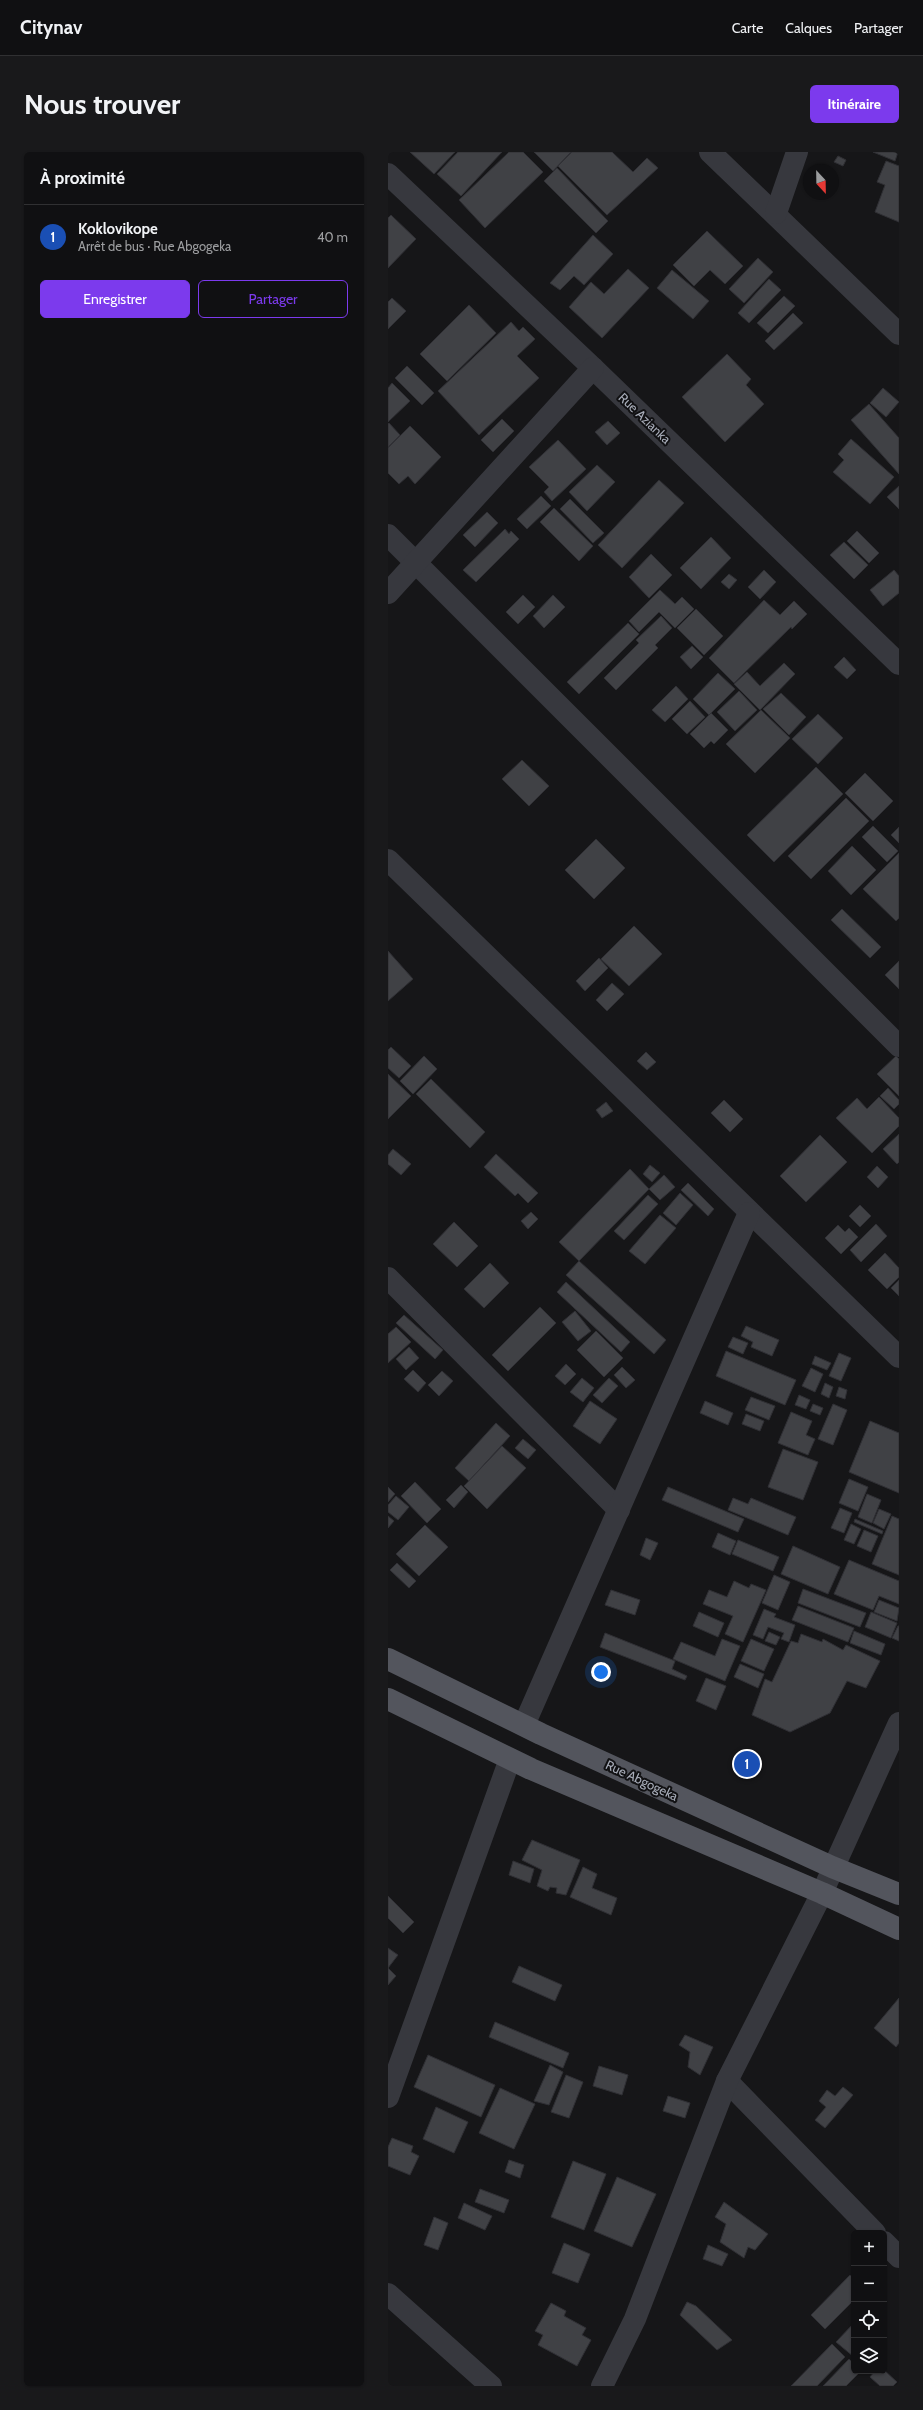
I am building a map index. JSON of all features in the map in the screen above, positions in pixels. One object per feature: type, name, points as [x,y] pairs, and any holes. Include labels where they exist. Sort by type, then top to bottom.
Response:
[{"type":"main road","name":"Rue Abgogeka","points":[[388,1659],[524,1725],[832,1867],[899,1894]]},
{"type":"main road","points":[[388,1699],[510,1759],[822,1893],[899,1928]]},
{"type":"street","points":[[710,152],[776,213],[899,334]]},
{"type":"street","points":[[776,213],[797,152]]},
{"type":"street","name":"Rue Azianka","points":[[388,174],[593,368],[899,664]]},
{"type":"street","points":[[388,593],[593,368]]},
{"type":"street","points":[[388,535],[899,1046]]},
{"type":"street","points":[[388,860],[749,1213],[899,1357]]},
{"type":"street","points":[[524,1725],[749,1213]]},
{"type":"street","points":[[388,1278],[619,1510]]},
{"type":"street","points":[[602,2386],[635,2319],[727,2081],[822,1893],[832,1867],[899,1724]]},
{"type":"street","points":[[388,2097],[510,1759]]},
{"type":"street","points":[[727,2081],[872,2230]]},
{"type":"street","points":[[887,2245],[899,2258]]},
{"type":"street","points":[[388,2294],[491,2386]]},
{"type":"building","points":[[410,152],[455,152],[434,174]]},
{"type":"building","points":[[458,152],[502,152],[461,196],[437,174]]},
{"type":"building","points":[[509,152],[523,152],[543,172],[485,228],[459,200]]},
{"type":"building","points":[[534,152],[571,152],[553,171]]},
{"type":"building","points":[[572,152],[612,152],[633,172],[647,158],[658,168],[607,215],[558,166]]},
{"type":"building","points":[[873,152],[898,152],[895,161]]},
{"type":"building","points":[[838,156],[846,160],[843,166],[834,162]]},
{"type":"building","points":[[886,161],[899,166],[899,222],[875,212],[885,185],[877,182]]},
{"type":"building","points":[[557,168],[608,221],[596,233],[544,181]]},
{"type":"building","points":[[391,215],[416,239],[388,268],[388,218]]},
{"type":"building","points":[[707,231],[743,266],[725,284],[710,270],[694,286],[673,265]]},
{"type":"building","points":[[593,235],[613,254],[584,285],[574,276],[560,290],[550,283]]},
{"type":"building","points":[[758,258],[773,272],[744,303],[729,289]]},
{"type":"building","points":[[628,269],[649,288],[602,338],[569,307],[591,282],[604,294]]},
{"type":"building","points":[[672,270],[709,301],[693,319],[657,288]]},
{"type":"building","points":[[769,279],[781,290],[749,323],[738,313]]},
{"type":"building","points":[[784,296],[795,306],[768,333],[757,323]]},
{"type":"building","points":[[392,298],[406,311],[388,329],[388,302]]},
{"type":"building","points":[[469,305],[496,333],[447,381],[420,354]]},
{"type":"building","points":[[793,313],[803,323],[774,350],[765,341]]},
{"type":"building","points":[[511,322],[519,331],[523,327],[535,339],[517,356],[539,378],[479,435],[438,391]]},
{"type":"building","points":[[727,354],[751,379],[746,385],[764,404],[725,442],[682,397]]},
{"type":"building","points":[[407,366],[434,393],[422,405],[395,378]]},
{"type":"building","points":[[392,383],[410,401],[388,422],[388,388]]},
{"type":"building","points":[[883,388],[899,402],[886,417],[870,403]]},
{"type":"building","points":[[869,404],[899,438],[899,474],[851,420]]},
{"type":"building","points":[[502,419],[514,431],[493,452],[481,440]]},
{"type":"building","points":[[608,421],[620,433],[607,445],[595,432]]},
{"type":"building","points":[[389,423],[400,435],[388,447],[388,424]]},
{"type":"building","points":[[410,426],[441,457],[415,484],[408,476],[399,484],[388,473],[388,448]]},
{"type":"building","points":[[851,439],[894,477],[870,504],[833,472],[844,460],[838,454]]},
{"type":"building","points":[[558,440],[586,469],[552,501],[544,492],[549,487],[529,467]]},
{"type":"building","points":[[597,465],[615,482],[587,511],[569,492]]},
{"type":"building","points":[[659,480],[684,503],[622,568],[598,545]]},
{"type":"building","points":[[899,486],[899,509],[887,497]]},
{"type":"building","points":[[541,496],[551,506],[527,529],[517,519]]},
{"type":"building","points":[[570,499],[604,533],[593,543],[560,509]]},
{"type":"building","points":[[554,508],[593,546],[579,561],[540,522]]},
{"type":"building","points":[[487,512],[498,523],[475,547],[463,535]]},
{"type":"building","points":[[505,529],[509,534],[511,531],[519,539],[476,582],[463,570]]},
{"type":"building","points":[[857,531],[879,553],[869,563],[847,541]]},
{"type":"building","points":[[711,537],[731,558],[701,589],[680,568]]},
{"type":"building","points":[[844,542],[868,565],[854,579],[830,555]]},
{"type":"building","points":[[651,554],[672,575],[649,598],[629,577]]},
{"type":"building","points":[[764,570],[776,582],[760,599],[748,587]]},
{"type":"building","points":[[894,570],[899,576],[899,593],[883,606],[870,590]]},
{"type":"building","points":[[729,574],[737,580],[729,589],[721,582]]},
{"type":"building","points":[[660,590],[675,604],[682,597],[694,609],[675,628],[659,612],[639,632],[629,621]]},
{"type":"building","points":[[523,595],[535,607],[518,624],[506,612]]},
{"type":"building","points":[[553,595],[565,607],[544,628],[533,616]]},
{"type":"building","points":[[764,600],[780,615],[794,601],[807,614],[792,629],[791,627],[734,683],[709,658]]},
{"type":"building","points":[[696,609],[723,636],[704,655],[677,628]]},
{"type":"building","points":[[661,616],[672,628],[655,645],[658,648],[616,690],[604,678],[639,643],[636,640]]},
{"type":"building","points":[[628,623],[639,634],[579,694],[567,682]]},
{"type":"building","points":[[692,646],[703,657],[691,669],[680,657]]},
{"type":"building","points":[[844,657],[856,670],[847,679],[834,667]]},
{"type":"building","points":[[784,663],[795,674],[760,710],[734,684],[747,672],[760,686]]},
{"type":"building","points":[[718,673],[735,689],[709,715],[693,699]]},
{"type":"building","points":[[676,686],[688,699],[665,722],[652,710]]},
{"type":"building","points":[[739,691],[757,710],[735,731],[717,712]]},
{"type":"building","points":[[781,693],[806,717],[789,735],[763,709]]},
{"type":"building","points":[[690,701],[705,717],[687,734],[672,719]]},
{"type":"building","points":[[761,710],[790,738],[755,773],[726,744]]},
{"type":"building","points":[[711,713],[728,730],[714,744],[711,741],[704,748],[690,734]]},
{"type":"building","points":[[818,714],[843,738],[818,764],[792,739]]},
{"type":"building","points":[[522,760],[549,786],[529,806],[502,779]]},
{"type":"building","points":[[816,767],[843,794],[774,862],[747,835]]},
{"type":"building","points":[[865,773],[893,801],[873,821],[845,793]]},
{"type":"building","points":[[846,798],[869,821],[811,879],[788,856]]},
{"type":"building","points":[[873,826],[898,851],[887,862],[862,837]]},
{"type":"building","points":[[899,827],[899,843],[891,835]]},
{"type":"building","points":[[596,839],[625,868],[594,899],[565,870]]},
{"type":"building","points":[[852,846],[876,870],[851,895],[828,871]]},
{"type":"building","points":[[899,853],[899,918],[896,921],[863,889]]},
{"type":"building","points":[[842,909],[881,947],[870,958],[831,920]]},
{"type":"building","points":[[634,926],[662,954],[629,986],[601,959]]},
{"type":"building","points":[[388,951],[413,979],[388,1001]]},
{"type":"building","points":[[599,958],[608,968],[585,991],[576,981]]},
{"type":"building","points":[[899,961],[899,989],[885,975]]},
{"type":"building","points":[[612,983],[624,994],[607,1011],[596,1000]]},
{"type":"building","points":[[391,1047],[411,1066],[399,1078],[388,1068],[388,1050]]},
{"type":"building","points":[[646,1052],[656,1062],[647,1070],[637,1061]]},
{"type":"building","points":[[424,1056],[437,1069],[413,1094],[400,1081]]},
{"type":"building","points":[[896,1056],[899,1059],[899,1096],[877,1074]]},
{"type":"building","points":[[388,1074],[411,1096],[388,1119]]},
{"type":"building","points":[[431,1079],[485,1132],[470,1148],[416,1094]]},
{"type":"building","points":[[888,1088],[899,1100],[899,1104],[894,1109],[880,1096]]},
{"type":"building","points":[[879,1097],[899,1118],[899,1126],[872,1153],[836,1118],[857,1098],[867,1109]]},
{"type":"building","points":[[724,1100],[743,1119],[730,1132],[711,1113]]},
{"type":"building","points":[[606,1102],[613,1111],[602,1118],[596,1110]]},
{"type":"building","points":[[899,1134],[899,1162],[897,1164],[883,1149]]},
{"type":"building","points":[[820,1135],[847,1162],[806,1202],[780,1176]]},
{"type":"building","points":[[393,1149],[411,1164],[401,1175],[388,1164],[388,1155]]},
{"type":"building","points":[[496,1154],[538,1193],[528,1203],[518,1193],[515,1196],[484,1167]]},
{"type":"building","points":[[650,1165],[660,1173],[652,1182],[643,1174]]},
{"type":"building","points":[[877,1166],[888,1177],[878,1188],[867,1177]]},
{"type":"building","points":[[630,1169],[649,1189],[579,1261],[559,1242]]},
{"type":"building","points":[[664,1175],[675,1187],[660,1200],[649,1189]]},
{"type":"building","points":[[688,1183],[714,1209],[708,1216],[681,1190]]},
{"type":"building","points":[[680,1193],[693,1205],[676,1225],[663,1213]]},
{"type":"building","points":[[648,1195],[658,1204],[624,1240],[614,1231]]},
{"type":"building","points":[[860,1205],[871,1216],[860,1227],[849,1216]]},
{"type":"building","points":[[531,1212],[538,1219],[528,1229],[521,1221]]},
{"type":"building","points":[[660,1215],[676,1228],[645,1264],[629,1251]]},
{"type":"building","points":[[454,1222],[478,1246],[457,1267],[433,1244]]},
{"type":"building","points":[[876,1224],[887,1236],[861,1262],[850,1250]]},
{"type":"building","points":[[838,1225],[845,1232],[849,1228],[858,1237],[841,1254],[825,1238]]},
{"type":"building","points":[[885,1253],[899,1268],[899,1277],[887,1289],[868,1270]]},
{"type":"building","points":[[579,1261],[666,1340],[654,1354],[566,1275]]},
{"type":"building","points":[[490,1263],[509,1283],[484,1308],[464,1289]]},
{"type":"building","points":[[899,1280],[899,1296],[891,1288]]},
{"type":"building","points":[[566,1282],[630,1342],[621,1352],[557,1292]]},
{"type":"building","points":[[540,1307],[556,1323],[508,1371],[492,1355]]},
{"type":"building","points":[[575,1311],[591,1331],[578,1341],[562,1322]]},
{"type":"building","points":[[404,1315],[443,1350],[435,1359],[396,1323]]},
{"type":"building","points":[[746,1326],[779,1340],[772,1356],[751,1347],[753,1342],[741,1336]]},
{"type":"building","points":[[396,1327],[411,1342],[388,1363],[388,1334]]},
{"type":"building","points":[[596,1331],[623,1358],[604,1377],[577,1350]]},
{"type":"building","points":[[733,1337],[748,1343],[743,1354],[728,1347]]},
{"type":"building","points":[[409,1347],[419,1358],[406,1370],[396,1359]]},
{"type":"building","points":[[726,1351],[796,1380],[785,1405],[716,1376]]},
{"type":"building","points":[[839,1353],[851,1358],[841,1381],[829,1376]]},
{"type":"building","points":[[815,1356],[831,1363],[827,1370],[812,1364]]},
{"type":"building","points":[[566,1364],[576,1374],[565,1385],[555,1376]]},
{"type":"building","points":[[622,1367],[635,1380],[626,1388],[614,1375]]},
{"type":"building","points":[[811,1368],[823,1374],[815,1392],[802,1386]]},
{"type":"building","points":[[413,1370],[426,1383],[418,1392],[404,1379]]},
{"type":"building","points":[[442,1371],[453,1381],[439,1396],[428,1385]]},
{"type":"building","points":[[582,1378],[594,1388],[583,1402],[570,1392]]},
{"type":"building","points":[[609,1378],[618,1386],[602,1403],[593,1395]]},
{"type":"building","points":[[825,1383],[833,1387],[829,1398],[821,1394]]},
{"type":"building","points":[[839,1387],[847,1390],[845,1399],[836,1396]]},
{"type":"building","points":[[799,1395],[810,1400],[806,1409],[795,1405]]},
{"type":"building","points":[[751,1397],[775,1406],[769,1420],[745,1410]]},
{"type":"building","points":[[590,1401],[617,1419],[600,1444],[573,1426]]},
{"type":"building","points":[[705,1401],[733,1413],[728,1425],[700,1413]]},
{"type":"building","points":[[813,1404],[823,1408],[820,1415],[810,1411]]},
{"type":"building","points":[[833,1404],[847,1410],[833,1445],[818,1439]]},
{"type":"building","points":[[791,1412],[812,1421],[806,1435],[815,1439],[808,1455],[778,1443]]},
{"type":"building","points":[[746,1414],[764,1421],[760,1431],[742,1424]]},
{"type":"building","points":[[870,1421],[899,1433],[899,1493],[849,1472]]},
{"type":"building","points":[[496,1423],[510,1436],[469,1481],[455,1468]]},
{"type":"building","points":[[523,1439],[536,1450],[528,1459],[515,1448]]},
{"type":"building","points":[[502,1446],[526,1468],[487,1509],[464,1486]]},
{"type":"building","points":[[783,1449],[818,1462],[803,1500],[768,1487]]},
{"type":"building","points":[[849,1479],[868,1487],[858,1511],[839,1503]]},
{"type":"building","points":[[415,1482],[441,1509],[427,1523],[401,1496]]},
{"type":"building","points":[[461,1485],[468,1492],[454,1508],[446,1500]]},
{"type":"building","points":[[388,1487],[395,1494],[388,1502]]},
{"type":"building","points":[[668,1487],[744,1519],[738,1532],[662,1500]]},
{"type":"building","points":[[867,1494],[881,1500],[872,1523],[858,1517]]},
{"type":"building","points":[[396,1496],[409,1507],[398,1520],[388,1512],[388,1505]]},
{"type":"building","points":[[733,1498],[748,1504],[751,1498],[796,1517],[788,1535],[728,1510]]},
{"type":"building","points":[[840,1508],[852,1513],[844,1533],[831,1528]]},
{"type":"building","points":[[879,1509],[891,1514],[884,1529],[873,1523]]},
{"type":"building","points":[[388,1516],[394,1521],[388,1528]]},
{"type":"building","points":[[892,1516],[899,1519],[899,1575],[872,1564]]},
{"type":"building","points":[[855,1519],[883,1531],[882,1534],[854,1522]]},
{"type":"building","points":[[851,1524],[861,1529],[854,1544],[844,1540]]},
{"type":"building","points":[[425,1525],[448,1547],[419,1576],[396,1554]]},
{"type":"building","points":[[864,1530],[878,1536],[871,1552],[857,1546]]},
{"type":"building","points":[[718,1533],[736,1541],[730,1555],[712,1547]]},
{"type":"building","points":[[646,1538],[658,1543],[650,1560],[640,1555]]},
{"type":"building","points":[[738,1540],[779,1557],[773,1571],[732,1554]]},
{"type":"building","points":[[793,1546],[840,1567],[828,1594],[781,1574]]},
{"type":"building","points":[[849,1560],[899,1581],[899,1604],[879,1596],[873,1610],[834,1594]]},
{"type":"building","points":[[397,1563],[416,1581],[409,1588],[390,1570]]},
{"type":"building","points":[[774,1575],[790,1582],[778,1610],[762,1603]]},
{"type":"building","points":[[734,1581],[749,1588],[751,1584],[766,1590],[743,1642],[725,1634],[733,1616],[703,1604],[709,1590],[727,1597]]},
{"type":"building","points":[[803,1589],[866,1613],[860,1627],[798,1603]]},
{"type":"building","points":[[611,1590],[640,1600],[635,1615],[605,1605]]},
{"type":"building","points":[[879,1600],[899,1608],[897,1621],[874,1612]]},
{"type":"building","points":[[798,1606],[854,1628],[848,1642],[792,1620]]},
{"type":"building","points":[[764,1609],[776,1614],[774,1617],[795,1625],[789,1642],[781,1639],[784,1633],[768,1627],[763,1639],[753,1635]]},
{"type":"building","points":[[699,1612],[724,1623],[718,1637],[693,1626]]},
{"type":"building","points":[[871,1612],[897,1623],[891,1638],[865,1627]]},
{"type":"building","points":[[899,1626],[899,1641],[892,1638]]},
{"type":"building","points":[[854,1631],[885,1644],[881,1655],[850,1643]]},
{"type":"building","points":[[769,1632],[780,1637],[776,1645],[765,1641]]},
{"type":"building","points":[[605,1633],[675,1661],[672,1669],[687,1676],[685,1680],[600,1647]]},
{"type":"building","points":[[801,1634],[822,1642],[823,1639],[843,1650],[846,1645],[880,1661],[866,1688],[847,1681],[830,1713],[790,1732],[752,1715],[765,1679],[772,1682],[791,1641],[798,1643]]},
{"type":"building","points":[[722,1639],[740,1646],[725,1681],[673,1659],[681,1642],[715,1656]]},
{"type":"building","points":[[751,1639],[774,1649],[764,1671],[741,1661]]},
{"type":"building","points":[[740,1664],[764,1674],[758,1688],[734,1677]]},
{"type":"building","points":[[706,1678],[726,1686],[716,1710],[696,1701]]},
{"type":"building","points":[[532,1840],[580,1860],[566,1895],[556,1893],[557,1888],[550,1887],[548,1891],[537,1886],[542,1870],[522,1860]]},
{"type":"building","points":[[513,1861],[534,1869],[530,1883],[509,1875]]},
{"type":"building","points":[[583,1867],[597,1874],[592,1888],[617,1898],[611,1915],[570,1897]]},
{"type":"building","points":[[388,1896],[414,1922],[403,1933],[388,1918]]},
{"type":"building","points":[[388,1948],[398,1955],[388,1968]]},
{"type":"building","points":[[519,1966],[562,1985],[555,2001],[512,1982]]},
{"type":"building","points":[[388,1968],[396,1976],[388,1985]]},
{"type":"building","points":[[899,1998],[899,2043],[896,2047],[874,2028]]},
{"type":"building","points":[[495,2022],[569,2053],[563,2068],[489,2037]]},
{"type":"building","points":[[685,2035],[713,2047],[700,2075],[688,2067],[690,2052],[679,2045]]},
{"type":"building","points":[[428,2055],[495,2085],[481,2117],[414,2087]]},
{"type":"building","points":[[550,2065],[563,2072],[549,2105],[534,2101]]},
{"type":"building","points":[[599,2066],[628,2075],[622,2095],[593,2086]]},
{"type":"building","points":[[566,2075],[583,2082],[569,2118],[551,2112]]},
{"type":"building","points":[[843,2087],[853,2095],[825,2128],[815,2120],[826,2107],[819,2101],[827,2090],[835,2096]]},
{"type":"building","points":[[500,2088],[535,2104],[514,2149],[479,2133]]},
{"type":"building","points":[[668,2096],[690,2103],[685,2118],[663,2111]]},
{"type":"building","points":[[436,2107],[468,2122],[454,2153],[423,2139]]},
{"type":"building","points":[[392,2138],[413,2146],[411,2152],[419,2156],[410,2175],[388,2166],[388,2147]]},
{"type":"building","points":[[509,2160],[524,2165],[520,2178],[505,2172]]},
{"type":"building","points":[[573,2161],[606,2174],[584,2230],[551,2217]]},
{"type":"building","points":[[617,2177],[656,2194],[632,2247],[594,2231]]},
{"type":"building","points":[[480,2189],[509,2200],[504,2213],[475,2202]]},
{"type":"building","points":[[724,2202],[768,2234],[755,2250],[748,2247],[744,2258],[720,2242],[726,2224],[715,2217]]},
{"type":"building","points":[[464,2203],[492,2216],[485,2230],[458,2218]]},
{"type":"building","points":[[434,2217],[448,2223],[438,2250],[424,2245]]},
{"type":"building","points":[[564,2243],[590,2254],[578,2283],[552,2273]]},
{"type":"building","points":[[708,2245],[728,2254],[722,2266],[703,2259]]},
{"type":"building","points":[[850,2275],[851,2276],[851,2303],[825,2329],[811,2315]]},
{"type":"building","points":[[687,2302],[696,2306],[732,2340],[717,2350],[680,2315]]},
{"type":"building","points":[[551,2303],[566,2311],[564,2316],[586,2328],[582,2335],[591,2340],[577,2366],[538,2345],[543,2335],[535,2331]]},
{"type":"building","points":[[851,2326],[851,2354],[836,2342]]},
{"type":"building","points":[[832,2344],[845,2357],[817,2386],[791,2386]]},
{"type":"building","points":[[849,2359],[851,2361],[851,2374],[858,2374],[846,2386],[823,2386]]},
{"type":"building","points":[[887,2373],[897,2382],[893,2386],[880,2386],[870,2377],[872,2374],[887,2374]]},
{"type":"place","name":"Koklovikope","points":[[747,1764]]}]
